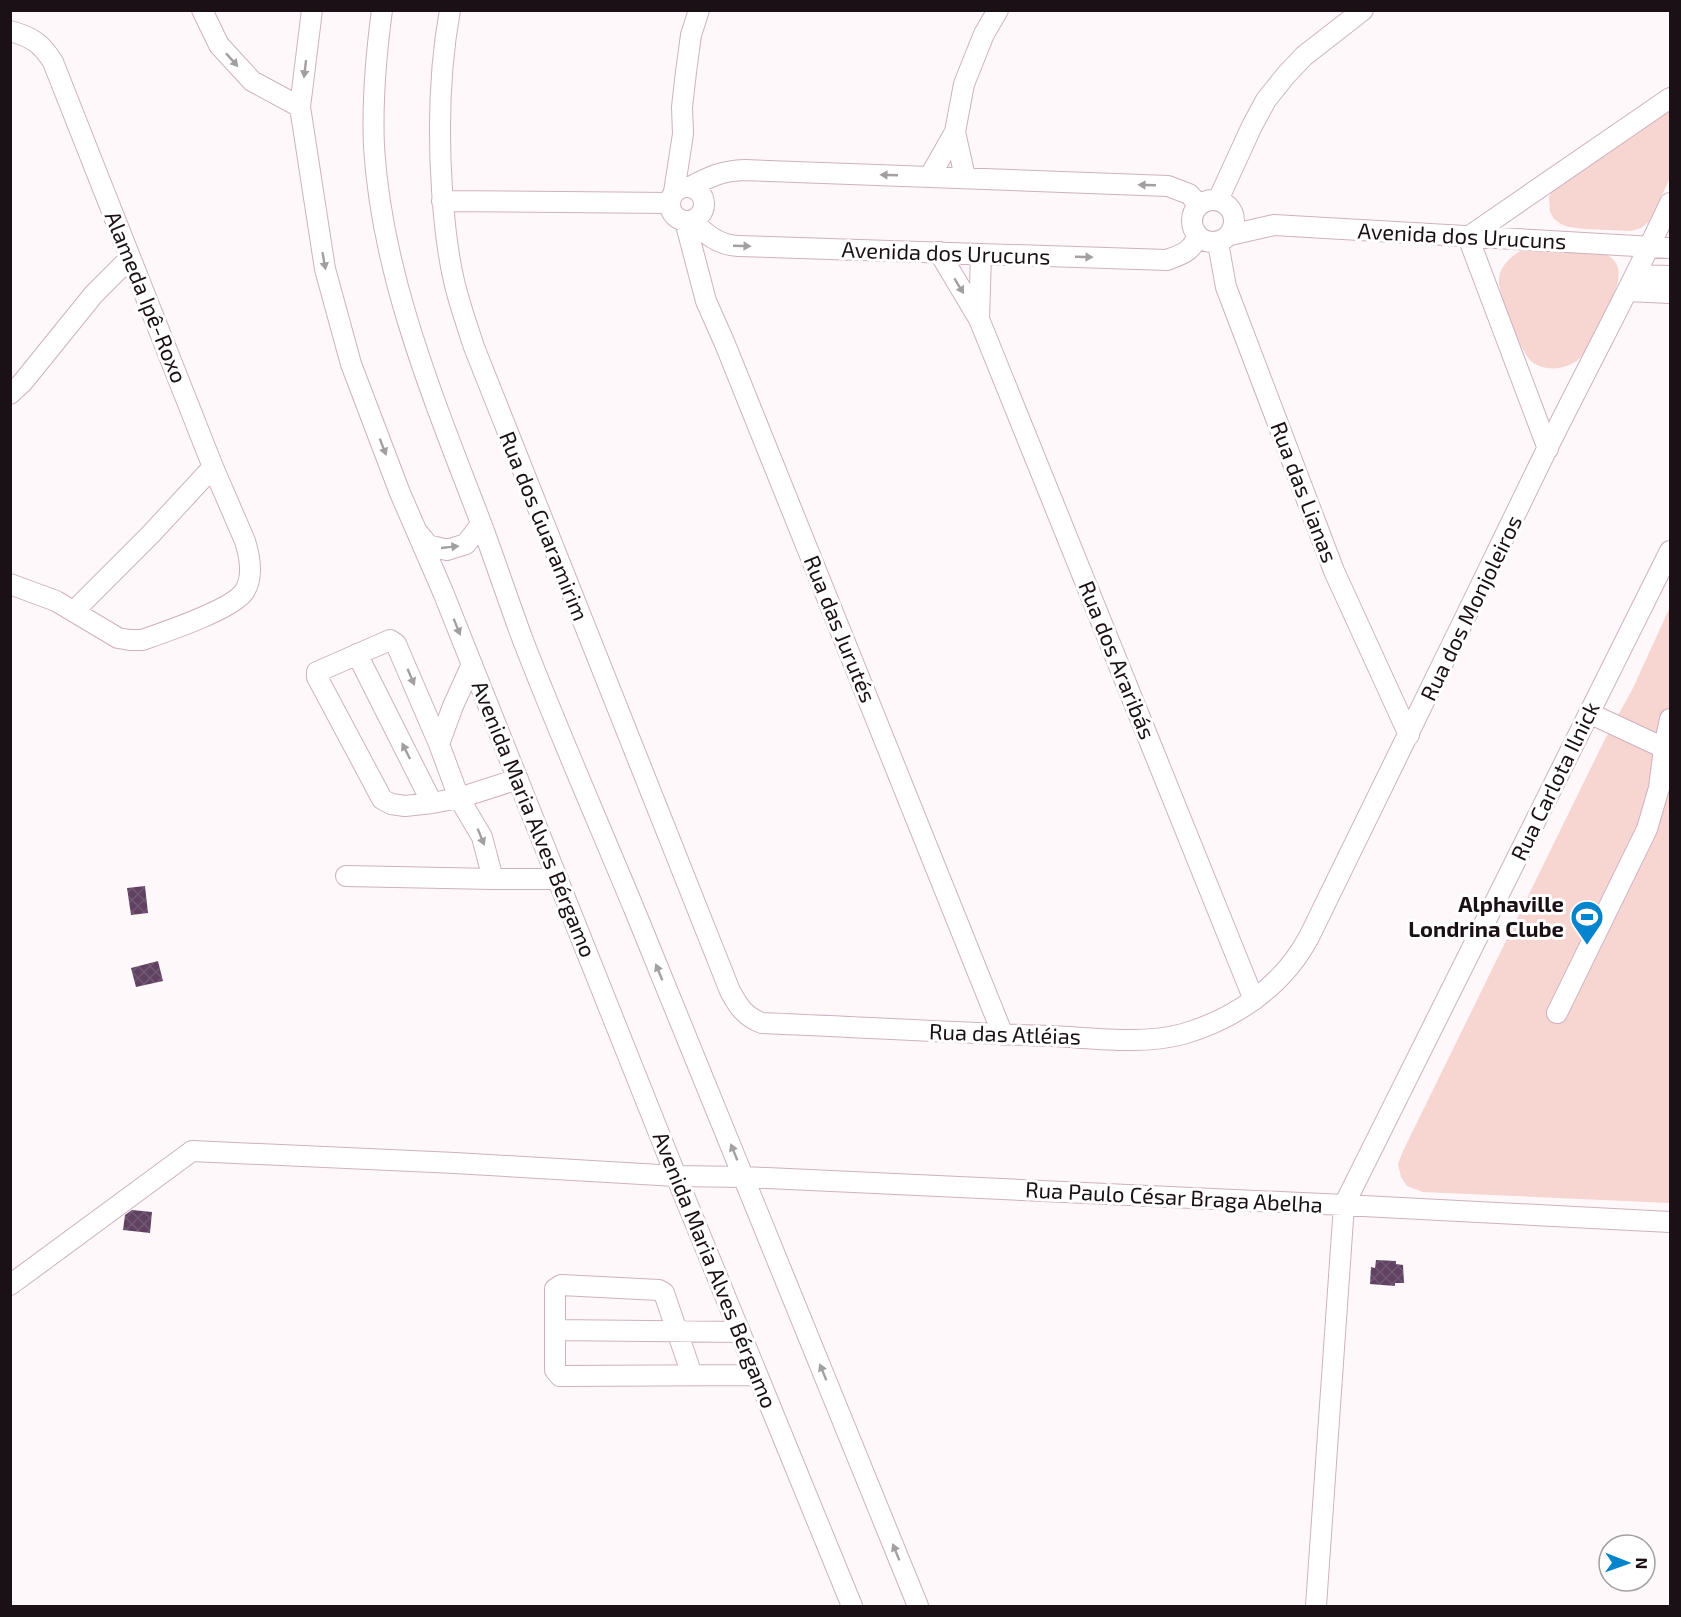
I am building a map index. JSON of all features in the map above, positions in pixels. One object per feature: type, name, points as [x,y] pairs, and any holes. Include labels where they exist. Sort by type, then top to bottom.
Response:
[{"type":"street","points":[[202,10],[219,45],[252,81],[300,107]]},
{"type":"street","name":"Avenida Maria Alves Bérgamo","points":[[312,10],[300,107],[328,280],[351,364],[415,530],[443,592],[676,1176],[852,1606]]},
{"type":"street","points":[[382,10],[376,72],[374,148],[388,245],[408,323],[447,436],[525,645],[918,1606]]},
{"type":"street","name":"Rua dos Guaramirim","points":[[450,10],[438,142],[445,228],[454,280],[478,358],[730,991],[748,1017]]},
{"type":"street","points":[[442,201],[678,194],[700,193],[705,203],[702,213],[689,221],[677,218],[673,214],[678,194],[686,72],[691,35],[699,10]]},
{"type":"street","points":[[965,177],[955,132],[958,108],[967,76],[984,34],[998,10]]},
{"type":"street","points":[[1224,205],[1252,126],[1266,100],[1304,56],[1363,10]]},
{"type":"street","name":"Alameda Ipê-Roxo","points":[[10,31],[24,35],[42,46],[53,62],[248,552],[250,573],[244,593],[224,608],[142,640],[118,638],[74,611]]},
{"type":"street","points":[[1548,448],[1468,237],[1671,98]]},
{"type":"street","points":[[930,176],[955,132]]},
{"type":"street","points":[[678,194],[711,176],[726,171],[745,170],[1168,186],[1189,194],[1199,205]]},
{"type":"street","points":[[1212,200],[1224,205],[1234,222],[1233,228],[1224,239],[1203,241],[1193,231],[1191,217],[1194,210],[1199,205],[1212,200]]},
{"type":"street","name":"Avenida dos Urucuns","points":[[1224,205],[1274,225],[1468,237],[1659,238],[1671,249]]},
{"type":"street","name":"Rua dos Monjoleiros","points":[[1254,1000],[1279,978],[1305,945],[1548,448],[1632,283],[1659,238],[1669,209]]},
{"type":"street","name":"Avenida dos Urucuns","points":[[689,221],[710,237],[732,246],[1167,260],[1192,248],[1198,237]]},
{"type":"street","name":"Rua das Jurutés","points":[[689,221],[706,301],[1003,1035]]},
{"type":"street","name":"Avenida dos Urucuns","points":[[1224,239],[1274,225]]},
{"type":"street","name":"Rua das Lianas","points":[[1224,239],[1226,287],[1334,571],[1409,735]]},
{"type":"street","name":"Rua dos Araribás","points":[[939,252],[979,319],[1254,1000]]},
{"type":"street","name":"Rua dos Araribás","points":[[979,319],[981,254]]},
{"type":"street","points":[[10,394],[22,383],[94,294],[130,258]]},
{"type":"street","points":[[1632,283],[1671,276]]},
{"type":"street","points":[[1632,283],[1671,293]]},
{"type":"street","points":[[10,584],[56,600],[74,611],[151,534],[213,467]]},
{"type":"street","points":[[415,530],[428,546],[447,550],[466,544],[481,524]]},
{"type":"street","name":"Rua Carlota Ilnick","points":[[1344,1205],[1671,551]]},
{"type":"street","points":[[493,879],[482,837],[459,798],[440,744],[396,644],[390,640],[317,672],[317,677],[382,799],[391,804],[405,806],[459,798],[518,779]]},
{"type":"street","points":[[357,654],[432,803]]},
{"type":"street","points":[[440,744],[453,706],[472,664]]},
{"type":"street","points":[[1589,713],[1664,748]]},
{"type":"street","points":[[1557,1013],[1647,829],[1659,788],[1664,748],[1671,719]]},
{"type":"street","points":[[346,876],[558,879]]},
{"type":"street","name":"Rua das Atléias","points":[[748,1017],[762,1023],[1139,1040],[1182,1034],[1214,1022],[1254,1000]]},
{"type":"street","name":"Rua Paulo César Braga Abelha","points":[[10,1285],[192,1150],[676,1176],[744,1177],[1671,1222]]},
{"type":"street","points":[[1316,1606],[1344,1205]]},
{"type":"street","points":[[692,1375],[664,1293],[659,1290],[561,1285],[555,1289],[555,1370],[560,1376],[757,1375]]},
{"type":"street","points":[[555,1330],[740,1332]]},
{"type":"shaded area","points":[[1670,108],[1670,178],[1649,222],[1631,231],[1569,227],[1554,219],[1550,212],[1549,197],[1553,189]]},
{"type":"shaded area","points":[[1525,250],[1597,251],[1612,259],[1617,266],[1619,274],[1614,293],[1590,343],[1582,356],[1565,367],[1545,368],[1532,362],[1516,335],[1506,309],[1499,286],[1500,273],[1508,260]]},
{"type":"shaded area","name":"Alphaville Londrina Clube","points":[[1670,607],[1670,1203],[1423,1192],[1407,1186],[1401,1177],[1398,1164],[1403,1151],[1604,741],[1633,688]]},
{"type":"building","points":[[145,886],[148,913],[131,915],[127,888]]},
{"type":"building","points":[[158,961],[163,981],[136,987],[131,968]]},
{"type":"building","points":[[132,1210],[152,1212],[150,1233],[123,1230],[125,1215]]},
{"type":"building","points":[[1376,1260],[1396,1261],[1396,1264],[1403,1265],[1404,1283],[1395,1283],[1395,1286],[1370,1284],[1371,1267],[1375,1268]]},
{"type":"place","name":"Alphaville Londrina Clube","points":[[1587,946]]}]
